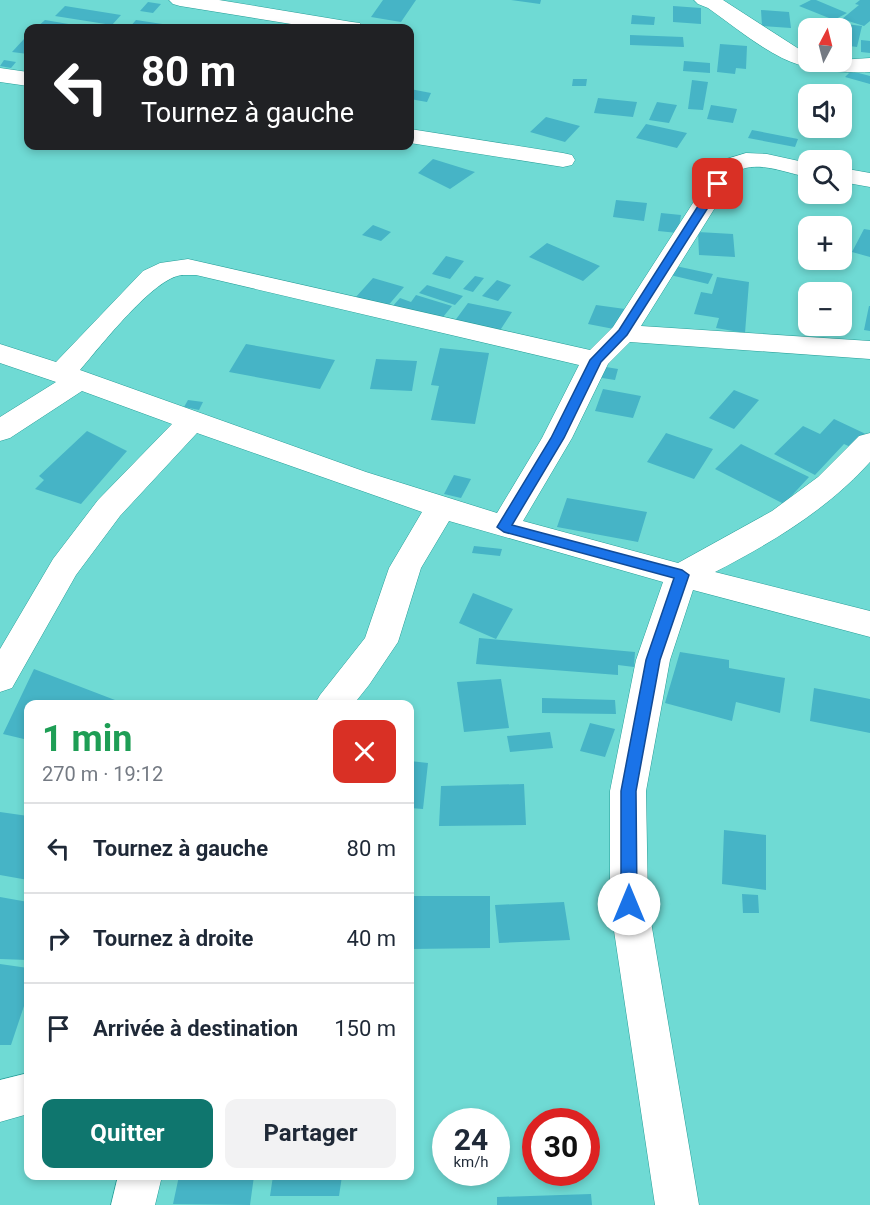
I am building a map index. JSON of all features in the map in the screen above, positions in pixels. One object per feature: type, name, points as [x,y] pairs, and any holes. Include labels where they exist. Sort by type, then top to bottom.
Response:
[{"type":"street","points":[[180,0],[327,24]]},
{"type":"street","points":[[705,0],[715,4],[791,54],[798,56]]},
{"type":"street","points":[[852,65],[870,65]]},
{"type":"street","points":[[0,75],[24,78]]},
{"type":"street","points":[[414,137],[563,160]]},
{"type":"street","points":[[504,527],[557,438],[596,360],[623,333],[729,166],[736,160],[750,159],[798,168]]},
{"type":"street","points":[[852,177],[870,180]]},
{"type":"street","points":[[0,431],[70,376],[146,281],[157,271],[173,266],[196,267],[596,360]]},
{"type":"street","points":[[623,333],[870,350]]},
{"type":"street","points":[[0,353],[70,376],[191,421],[504,527],[870,624]]},
{"type":"street","points":[[0,679],[64,567],[109,508],[191,421]]},
{"type":"street","points":[[677,1205],[629,904],[628,791],[653,660],[682,575],[772,528],[827,487],[870,443]]},
{"type":"street","points":[[336,700],[381,642],[405,568],[441,507]]},
{"type":"street","points":[[0,1101],[24,1095]]},
{"type":"street","points":[[133,1205],[139,1180]]},
{"type":"building","points":[[383,0],[416,0],[401,22],[371,17]]},
{"type":"building","points":[[511,0],[541,0],[540,4]]},
{"type":"building","points":[[816,0],[847,13],[838,18],[829,18],[799,6]]},
{"type":"building","points":[[860,0],[870,0],[870,21],[864,26],[852,22],[852,18],[843,18],[859,5],[855,4]]},
{"type":"building","points":[[148,2],[161,4],[153,13],[140,11]]},
{"type":"building","points":[[65,6],[121,15],[113,24],[55,16]]},
{"type":"building","points":[[673,6],[701,8],[701,24],[673,22]]},
{"type":"building","points":[[761,10],[789,12],[791,28],[762,26]]},
{"type":"building","points":[[632,15],[655,17],[654,25],[631,24]]},
{"type":"building","points":[[45,20],[68,24],[40,24]]},
{"type":"building","points":[[136,20],[162,24],[132,24]]},
{"type":"building","points":[[852,25],[862,26],[857,47],[852,46]]},
{"type":"building","points":[[630,35],[683,37],[684,47],[630,45]]},
{"type":"building","points":[[24,39],[24,54],[12,52]]},
{"type":"building","points":[[861,40],[870,41],[870,53],[861,52]]},
{"type":"building","points":[[720,44],[747,46],[746,69],[736,68],[735,74],[717,72]]},
{"type":"building","points":[[4,60],[16,62],[11,68],[0,66]]},
{"type":"building","points":[[684,61],[710,63],[710,73],[683,71]]},
{"type":"building","points":[[852,71],[870,76],[870,84],[845,77]]},
{"type":"building","points":[[573,79],[587,79],[586,86],[572,86]]},
{"type":"building","points":[[692,80],[708,82],[703,110],[688,109]]},
{"type":"building","points":[[414,90],[431,93],[427,102],[414,100]]},
{"type":"building","points":[[598,98],[637,102],[633,117],[594,113]]},
{"type":"building","points":[[657,102],[677,105],[669,123],[649,120]]},
{"type":"building","points":[[711,105],[737,109],[733,123],[707,119]]},
{"type":"building","points":[[546,117],[580,126],[565,142],[530,132]]},
{"type":"building","points":[[646,124],[687,133],[677,148],[636,138]]},
{"type":"building","points":[[752,130],[798,139],[795,147],[748,138]]},
{"type":"building","points":[[433,159],[475,172],[450,189],[418,173]]},
{"type":"building","points":[[616,200],[647,203],[644,221],[613,217]]},
{"type":"building","points":[[661,213],[681,215],[678,233],[658,231]]},
{"type":"building","points":[[373,225],[391,232],[381,241],[362,235]]},
{"type":"building","points":[[864,229],[870,230],[870,257],[852,252]]},
{"type":"building","points":[[698,232],[733,234],[735,257],[699,255]]},
{"type":"building","points":[[547,243],[600,266],[583,281],[529,257]]},
{"type":"building","points":[[446,256],[464,261],[450,279],[432,274]]},
{"type":"building","points":[[671,265],[713,274],[708,284],[666,274]]},
{"type":"building","points":[[475,276],[484,278],[473,292],[463,289]]},
{"type":"building","points":[[717,277],[749,282],[745,333],[716,328],[719,318],[694,314],[701,292],[712,294]]},
{"type":"building","points":[[373,278],[404,287],[386,308],[355,298]]},
{"type":"building","points":[[497,280],[511,285],[498,301],[482,296]]},
{"type":"building","points":[[427,285],[463,296],[455,305],[419,293]]},
{"type":"building","points":[[416,295],[452,306],[439,322],[392,307],[400,298],[411,302]]},
{"type":"building","points":[[468,303],[512,312],[499,332],[454,322]]},
{"type":"building","points":[[596,305],[625,309],[619,330],[588,324]]},
{"type":"building","points":[[870,306],[870,331],[864,330]]},
{"type":"building","points":[[246,344],[335,360],[320,389],[229,372]]},
{"type":"building","points":[[440,348],[489,353],[475,424],[431,420],[439,386],[431,385]]},
{"type":"building","points":[[376,359],[417,361],[412,391],[370,389]]},
{"type":"building","points":[[600,366],[618,369],[615,380],[596,377]]},
{"type":"building","points":[[603,389],[641,396],[633,418],[595,411]]},
{"type":"building","points":[[734,390],[759,400],[734,429],[709,418]]},
{"type":"building","points":[[188,400],[203,402],[199,410],[184,407]]},
{"type":"building","points":[[834,419],[870,436],[857,450],[844,444],[815,475],[774,454],[803,426],[820,434]]},
{"type":"building","points":[[87,431],[127,451],[81,504],[35,489],[44,480],[39,476]]},
{"type":"building","points":[[666,433],[713,449],[694,479],[647,462]]},
{"type":"building","points":[[741,444],[809,477],[784,504],[715,469]]},
{"type":"building","points":[[454,475],[471,479],[461,498],[444,494]]},
{"type":"building","points":[[567,498],[647,512],[638,542],[557,527]]},
{"type":"building","points":[[474,546],[502,549],[500,556],[472,553]]},
{"type":"building","points":[[473,593],[513,609],[496,639],[459,623]]},
{"type":"building","points":[[479,638],[635,652],[634,667],[618,665],[618,675],[476,664]]},
{"type":"building","points":[[680,652],[729,660],[729,668],[785,678],[780,713],[736,702],[732,721],[665,703]]},
{"type":"building","points":[[34,669],[115,700],[24,700],[24,739],[3,734]]},
{"type":"building","points":[[501,679],[509,728],[464,732],[457,682]]},
{"type":"building","points":[[814,688],[870,699],[870,733],[810,721]]},
{"type":"building","points":[[542,698],[615,700],[616,714],[542,713]]},
{"type":"building","points":[[590,723],[615,729],[605,757],[580,751]]},
{"type":"building","points":[[550,732],[553,748],[510,752],[507,736]]},
{"type":"building","points":[[414,761],[428,763],[423,809],[414,808]]},
{"type":"building","points":[[524,784],[526,825],[439,826],[441,786]]},
{"type":"building","points":[[0,812],[24,815],[24,879],[0,875]]},
{"type":"building","points":[[724,830],[766,835],[766,890],[722,884]]},
{"type":"building","points":[[742,894],[758,895],[759,913],[743,913]]},
{"type":"building","points":[[414,896],[490,896],[490,948],[414,949]]},
{"type":"building","points":[[0,897],[24,901],[24,960],[0,959]]},
{"type":"building","points":[[564,902],[570,940],[499,943],[495,905]]},
{"type":"building","points":[[0,964],[24,967],[24,1006],[11,1045],[0,1045]]},
{"type":"building","points":[[178,1180],[253,1180],[250,1205],[173,1204]]},
{"type":"building","points":[[272,1180],[341,1180],[339,1196],[270,1196]]},
{"type":"building","points":[[591,1194],[592,1205],[497,1205],[497,1197]]},
{"type":"route","points":[[629,904],[628,791],[653,660],[682,575],[504,527],[540,470],[596,360],[623,333],[718,184]]}]
